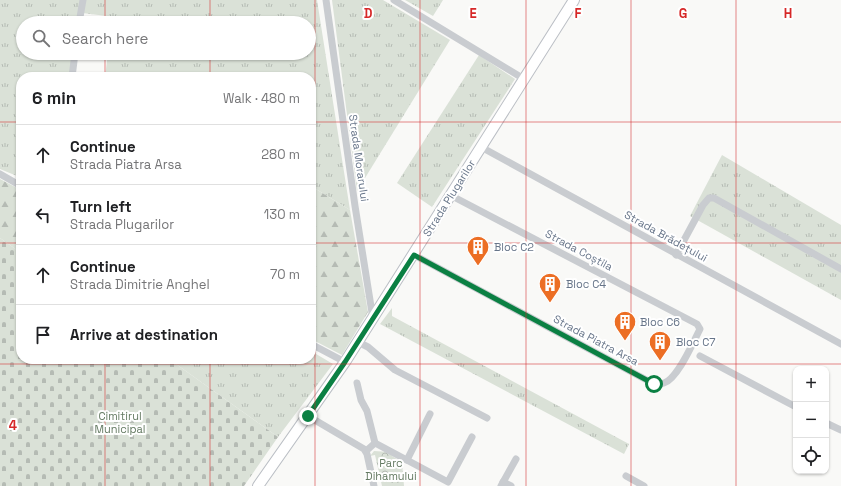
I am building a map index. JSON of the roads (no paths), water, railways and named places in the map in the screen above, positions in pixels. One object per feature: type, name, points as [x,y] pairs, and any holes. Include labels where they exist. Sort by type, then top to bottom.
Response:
[{"type":"street","points":[[81,16],[83,0]]},
{"type":"street","name":"Strada Morarului","points":[[326,0],[355,206],[373,318]]},
{"type":"street","points":[[394,0],[524,79]]},
{"type":"street","name":"Strada Plugarilor","points":[[258,486],[345,362],[574,0]]},
{"type":"street","points":[[73,72],[74,60]]},
{"type":"street","name":"Strada Brădețului","points":[[481,147],[841,344]]},
{"type":"street","points":[[0,174],[16,183]]},
{"type":"street","name":"Strada Coștila","points":[[450,195],[697,324]]},
{"type":"street","points":[[676,255],[703,205],[709,198],[714,198],[841,269]]},
{"type":"street","name":"Strada Piatra Arsa","points":[[414,255],[654,384],[663,384],[673,377],[700,330],[697,324]]},
{"type":"street","points":[[358,342],[368,347],[395,370],[487,418]]},
{"type":"street","points":[[316,347],[345,362]]},
{"type":"street","points":[[700,356],[793,405]]},
{"type":"street","points":[[357,383],[361,400],[367,411],[375,443],[448,482],[472,436]]},
{"type":"street","points":[[407,460],[430,414]]},
{"type":"street","points":[[308,416],[366,451],[374,486]]},
{"type":"street","points":[[829,424],[841,430]]},
{"type":"street","points":[[366,451],[375,443]]},
{"type":"street","points":[[511,486],[502,484],[516,458]]},
{"type":"street","points":[[626,476],[644,486]]},
{"type":"place","name":"Bloc C2","points":[[478,266]]},
{"type":"place","name":"Bloc C4","points":[[550,304]]},
{"type":"place","name":"Bloc C6","points":[[625,342]]},
{"type":"place","name":"Bloc C7","points":[[660,362]]},
{"type":"park label","name":"Cimitirul Municipal","points":[[120,422]]},
{"type":"park label","name":"Parc Dihamului","points":[[391,469]]}]
